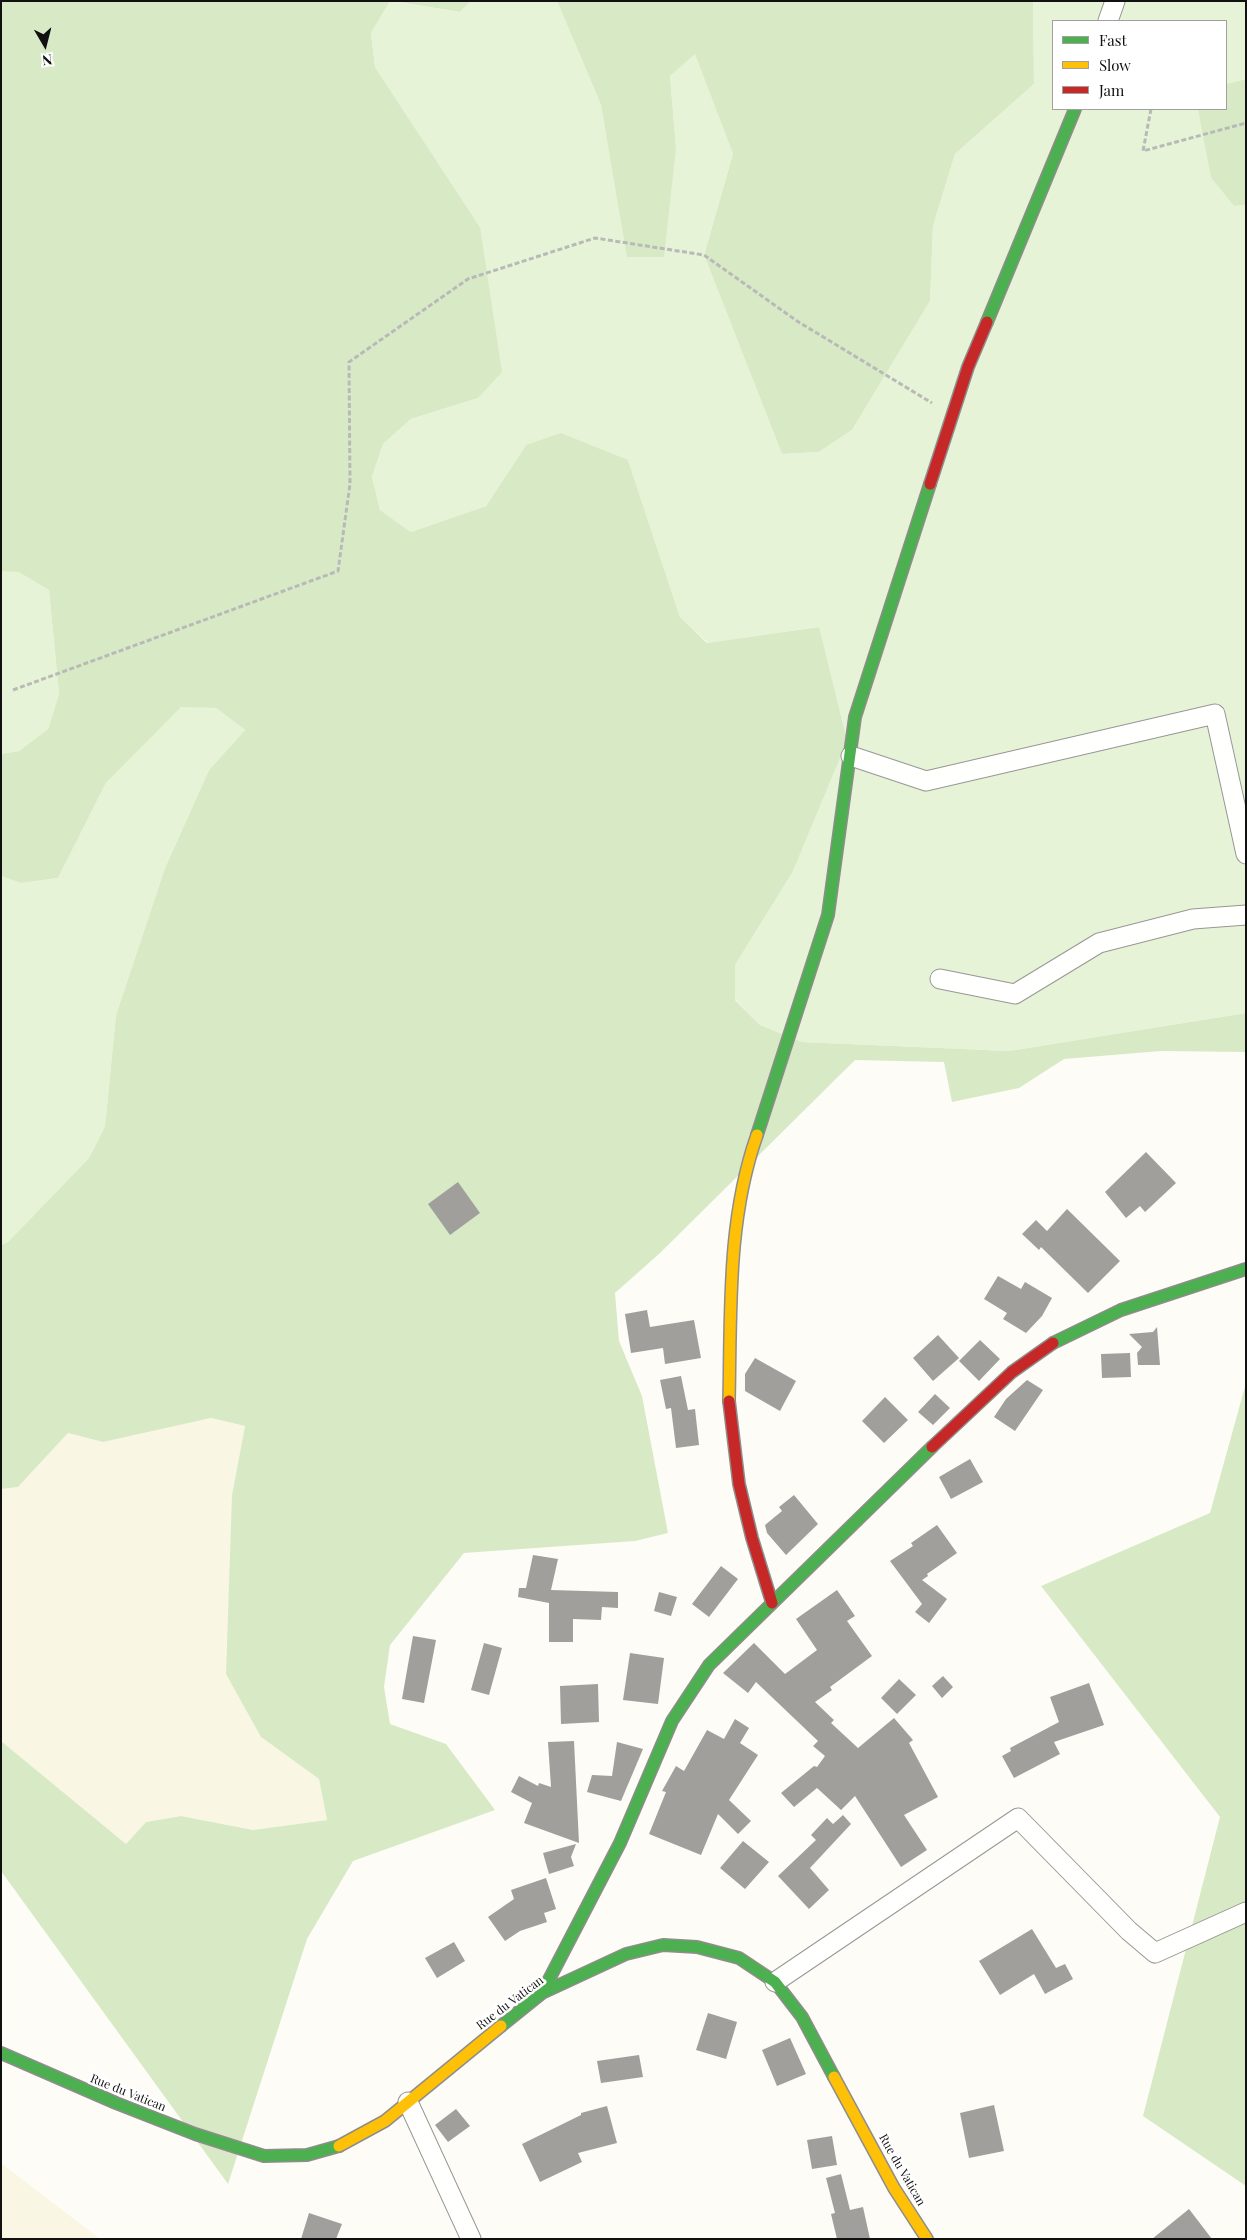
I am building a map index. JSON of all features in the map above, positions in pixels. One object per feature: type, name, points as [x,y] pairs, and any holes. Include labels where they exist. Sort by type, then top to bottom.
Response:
[{"type":"street","points":[[1108,20],[1115,1]]},
{"type":"street","points":[[772,1603],[752,1538],[739,1484],[729,1408],[732,1242],[746,1166],[777,1078],[828,915],[855,717],[863,688],[968,367],[1075,110]]},
{"type":"street","points":[[851,756],[926,782],[1215,714],[1246,854]]},
{"type":"street","points":[[940,979],[1014,994],[1099,944],[1193,919],[1246,915]]},
{"type":"street","points":[[542,1993],[620,1842],[677,1714],[709,1665],[977,1404],[1022,1364],[1050,1344],[1095,1321],[1142,1302],[1246,1269]]},
{"type":"street","points":[[775,1982],[1018,1818],[1129,1931],[1155,1953],[1246,1912]]},
{"type":"street","name":"Rue du Vatican","points":[[1,2053],[116,2104],[186,2131],[264,2156],[306,2155],[344,2145],[385,2122],[542,1993],[626,1954],[662,1945],[697,1947],[739,1958],[775,1982],[802,2017],[894,2188],[927,2239]]},
{"type":"street","points":[[408,2102],[470,2239]]},
{"type":"path","points":[[1151,110],[1143,151],[1246,123]]},
{"type":"path","points":[[13,690],[338,571],[350,484],[349,362],[468,279],[595,238],[704,255],[797,321],[952,415]]},
{"type":"shaded area","points":[[211,1418],[245,1426],[232,1495],[261,1737],[319,1779],[327,1820],[253,1830],[181,1816],[146,1822],[126,1844],[1,1741],[1,1489],[18,1487],[68,1433],[103,1442]]},
{"type":"shaded area","points":[[1,2163],[100,2239],[1,2239]]},
{"type":"green space","points":[[1,1],[390,1],[371,33],[375,67],[480,227],[502,372],[478,398],[411,419],[383,444],[372,477],[380,510],[411,532],[486,506],[526,445],[561,433],[628,460],[680,617],[707,643],[819,627],[847,741],[792,873],[735,965],[735,1000],[760,1025],[802,1042],[1009,1051],[1246,1013],[1246,1052],[1161,1051],[1064,1059],[1019,1088],[952,1102],[944,1062],[855,1060],[660,1253],[615,1293],[619,1341],[642,1396],[668,1533],[635,1541],[464,1553],[390,1645],[384,1687],[390,1724],[446,1744],[495,1810],[353,1861],[307,1939],[228,2184],[1,1871],[1,1741],[126,1844],[146,1822],[181,1816],[253,1830],[327,1820],[319,1779],[261,1737],[226,1674],[232,1495],[245,1426],[211,1418],[103,1442],[68,1433],[18,1487],[1,1489],[1,1245],[8,1242],[89,1158],[105,1126],[116,1015],[165,868],[209,770],[245,730],[216,708],[181,707],[106,783],[58,878],[21,883],[1,876],[1,754],[19,751],[48,729],[59,694],[49,590],[19,572],[1,571]]},
{"type":"green space","points":[[390,1],[460,12],[471,1],[557,1],[601,105],[628,257],[676,148],[670,76],[695,53],[733,154],[704,255],[782,454],[819,452],[852,430],[930,301],[933,226],[955,154],[1034,84],[1033,1],[1246,1],[1246,79],[1227,84],[1227,20],[1052,20],[1052,110],[1199,110],[1211,178],[1234,206],[1246,205],[1246,1013],[1009,1051],[802,1042],[760,1025],[735,999],[735,965],[792,873],[819,627],[708,643],[680,617],[628,460],[526,445],[486,506],[411,532],[380,510],[372,477],[383,444],[411,419],[478,398],[480,227],[375,67],[371,33]]},
{"type":"green space","points":[[392,1],[471,1],[460,12]]},
{"type":"green space","points":[[557,1],[1033,1],[1034,84],[955,154],[933,226],[930,301],[852,430],[819,452],[782,454],[704,255],[733,154],[695,54],[670,76],[676,148],[664,257],[627,257],[601,105]]},
{"type":"green space","points":[[1246,79],[1246,205],[1234,206],[1211,178],[1198,110],[1227,110],[1227,84]]},
{"type":"green space","points":[[1,571],[19,571],[49,590],[59,694],[48,729],[19,751],[1,754]]},
{"type":"green space","points":[[181,706],[216,708],[245,730],[209,770],[165,868],[116,1015],[105,1126],[89,1158],[8,1242],[1,1245],[1,876],[21,883],[58,878],[106,783]]},
{"type":"green space","points":[[1246,1383],[1246,2186],[1143,2116],[1220,1817],[1041,1586],[1210,1513]]},
{"type":"building","points":[[1146,1152],[1176,1183],[1145,1212],[1140,1206],[1126,1218],[1105,1192]]},
{"type":"building","points":[[458,1182],[480,1213],[450,1235],[428,1204]]},
{"type":"building","points":[[1067,1209],[1120,1261],[1088,1293],[1041,1247],[1039,1250],[1022,1234],[1036,1220],[1047,1231]]},
{"type":"building","points":[[998,1276],[1021,1289],[1025,1282],[1052,1298],[1042,1316],[1026,1333],[1003,1319],[1007,1313],[984,1299]]},
{"type":"building","points":[[647,1310],[650,1327],[694,1320],[701,1358],[665,1364],[663,1348],[631,1353],[625,1314]]},
{"type":"building","points":[[1157,1327],[1160,1365],[1138,1365],[1137,1353],[1142,1347],[1129,1334],[1153,1332]]},
{"type":"building","points":[[938,1335],[959,1358],[933,1381],[913,1358]]},
{"type":"building","points":[[980,1340],[1000,1359],[979,1381],[959,1361]]},
{"type":"building","points":[[1130,1353],[1131,1377],[1102,1378],[1101,1354]]},
{"type":"building","points":[[755,1358],[796,1381],[780,1411],[745,1391],[745,1374]]},
{"type":"building","points":[[681,1376],[688,1410],[695,1409],[699,1445],[676,1448],[671,1408],[666,1409],[660,1380]]},
{"type":"building","points":[[1027,1380],[1043,1390],[1015,1431],[994,1417],[1006,1399]]},
{"type":"building","points":[[935,1394],[950,1408],[933,1425],[918,1412]]},
{"type":"building","points":[[885,1397],[908,1420],[884,1443],[862,1421]]},
{"type":"building","points":[[970,1459],[983,1482],[951,1499],[939,1477]]},
{"type":"building","points":[[794,1495],[818,1524],[786,1555],[767,1533],[765,1525],[782,1511],[779,1507]]},
{"type":"building","points":[[937,1525],[957,1553],[927,1574],[928,1576],[922,1580],[947,1599],[929,1623],[915,1612],[922,1604],[890,1561],[913,1546],[911,1543]]},
{"type":"building","points":[[533,1555],[558,1559],[551,1590],[618,1592],[618,1608],[602,1607],[601,1620],[573,1619],[573,1642],[549,1642],[549,1603],[518,1597],[519,1588],[526,1588]]},
{"type":"building","points":[[721,1566],[738,1579],[709,1617],[692,1604]]},
{"type":"building","points":[[837,1590],[855,1616],[847,1621],[872,1656],[830,1687],[832,1690],[815,1702],[834,1720],[831,1723],[858,1748],[894,1718],[913,1740],[909,1743],[938,1797],[904,1815],[927,1850],[901,1867],[855,1796],[841,1810],[817,1788],[794,1807],[781,1793],[814,1766],[817,1767],[825,1756],[813,1746],[818,1741],[756,1682],[748,1693],[723,1673],[754,1643],[785,1674],[817,1650],[796,1619]]},
{"type":"building","points":[[659,1592],[677,1597],[671,1616],[654,1611]]},
{"type":"building","points":[[413,1636],[436,1640],[424,1703],[402,1699]]},
{"type":"building","points":[[484,1643],[502,1648],[489,1695],[471,1690]]},
{"type":"building","points":[[630,1653],[664,1658],[658,1704],[623,1700]]},
{"type":"building","points":[[943,1676],[953,1687],[942,1698],[932,1686]]},
{"type":"building","points":[[899,1679],[916,1695],[897,1714],[881,1698]]},
{"type":"building","points":[[1089,1683],[1104,1725],[1054,1742],[1060,1754],[1014,1778],[1002,1756],[1011,1751],[1010,1748],[1059,1722],[1050,1697]]},
{"type":"building","points":[[598,1684],[599,1722],[561,1724],[560,1686]]},
{"type":"building","points":[[735,1719],[749,1728],[740,1743],[758,1755],[729,1800],[751,1821],[738,1834],[718,1814],[701,1855],[649,1834],[666,1792],[662,1791],[676,1766],[684,1771],[707,1730],[724,1739]]},
{"type":"building","points":[[574,1741],[579,1843],[524,1823],[532,1803],[511,1792],[519,1776],[538,1786],[539,1783],[551,1787],[548,1742]]},
{"type":"building","points":[[617,1742],[643,1749],[621,1801],[587,1792],[592,1775],[612,1776]]},
{"type":"building","points":[[843,1815],[851,1824],[810,1868],[829,1890],[809,1909],[778,1876],[816,1840],[811,1835],[827,1818],[833,1824]]},
{"type":"building","points":[[743,1841],[769,1862],[745,1889],[720,1868]]},
{"type":"building","points":[[576,1844],[571,1857],[574,1866],[549,1874],[543,1853]]},
{"type":"building","points":[[546,1878],[556,1909],[544,1913],[547,1922],[520,1931],[505,1941],[488,1917],[514,1899],[511,1890]]},
{"type":"building","points":[[1032,1929],[1056,1968],[1065,1964],[1073,1979],[1045,1994],[1034,1974],[1000,1995],[979,1961]]},
{"type":"building","points":[[454,1942],[465,1961],[437,1978],[425,1958]]},
{"type":"building","points":[[708,2013],[737,2022],[726,2059],[696,2050]]},
{"type":"building","points":[[790,2038],[806,2074],[777,2086],[762,2050]]},
{"type":"building","points":[[639,2055],[643,2077],[601,2083],[597,2061]]},
{"type":"building","points":[[994,2105],[1004,2151],[969,2158],[960,2113]]},
{"type":"building","points":[[607,2106],[617,2143],[578,2153],[582,2162],[540,2182],[522,2144],[581,2115],[581,2113]]},
{"type":"building","points":[[456,2109],[470,2126],[448,2142],[435,2125]]},
{"type":"building","points":[[832,2136],[837,2165],[812,2169],[807,2140]]},
{"type":"building","points":[[841,2174],[850,2210],[863,2207],[870,2239],[837,2239],[831,2214],[835,2213],[826,2178]]},
{"type":"building","points":[[1189,2209],[1212,2239],[1152,2239]]},
{"type":"building","points":[[309,2213],[342,2224],[336,2239],[301,2239]]},
{"type":"traffic: fast","points":[[987,322],[1075,110]]},
{"type":"traffic: fast","points":[[757,1135],[828,915],[855,717],[930,484]]},
{"type":"traffic: fast","points":[[1053,1343],[1121,1310],[1246,1269]]},
{"type":"traffic: fast","points":[[542,1993],[620,1843],[672,1721],[709,1665],[932,1447]]},
{"type":"traffic: fast","points":[[501,2026],[542,1993],[626,1954],[663,1945],[697,1947],[739,1958],[775,1982],[802,2017],[834,2077]]},
{"type":"traffic: fast","points":[[1,2053],[116,2103],[195,2134],[264,2156],[307,2155],[339,2146]]},
{"type":"traffic: slow","points":[[729,1401],[732,1266],[735,1233],[747,1167],[757,1135]]},
{"type":"traffic: slow","points":[[339,2146],[385,2121],[501,2026]]},
{"type":"traffic: slow","points":[[834,2077],[894,2188],[927,2239]]},
{"type":"traffic: jam","points":[[930,484],[968,367],[987,322]]},
{"type":"traffic: jam","points":[[932,1447],[1012,1372],[1053,1343]]},
{"type":"traffic: jam","points":[[729,1401],[739,1484],[752,1538],[772,1603]]}]
